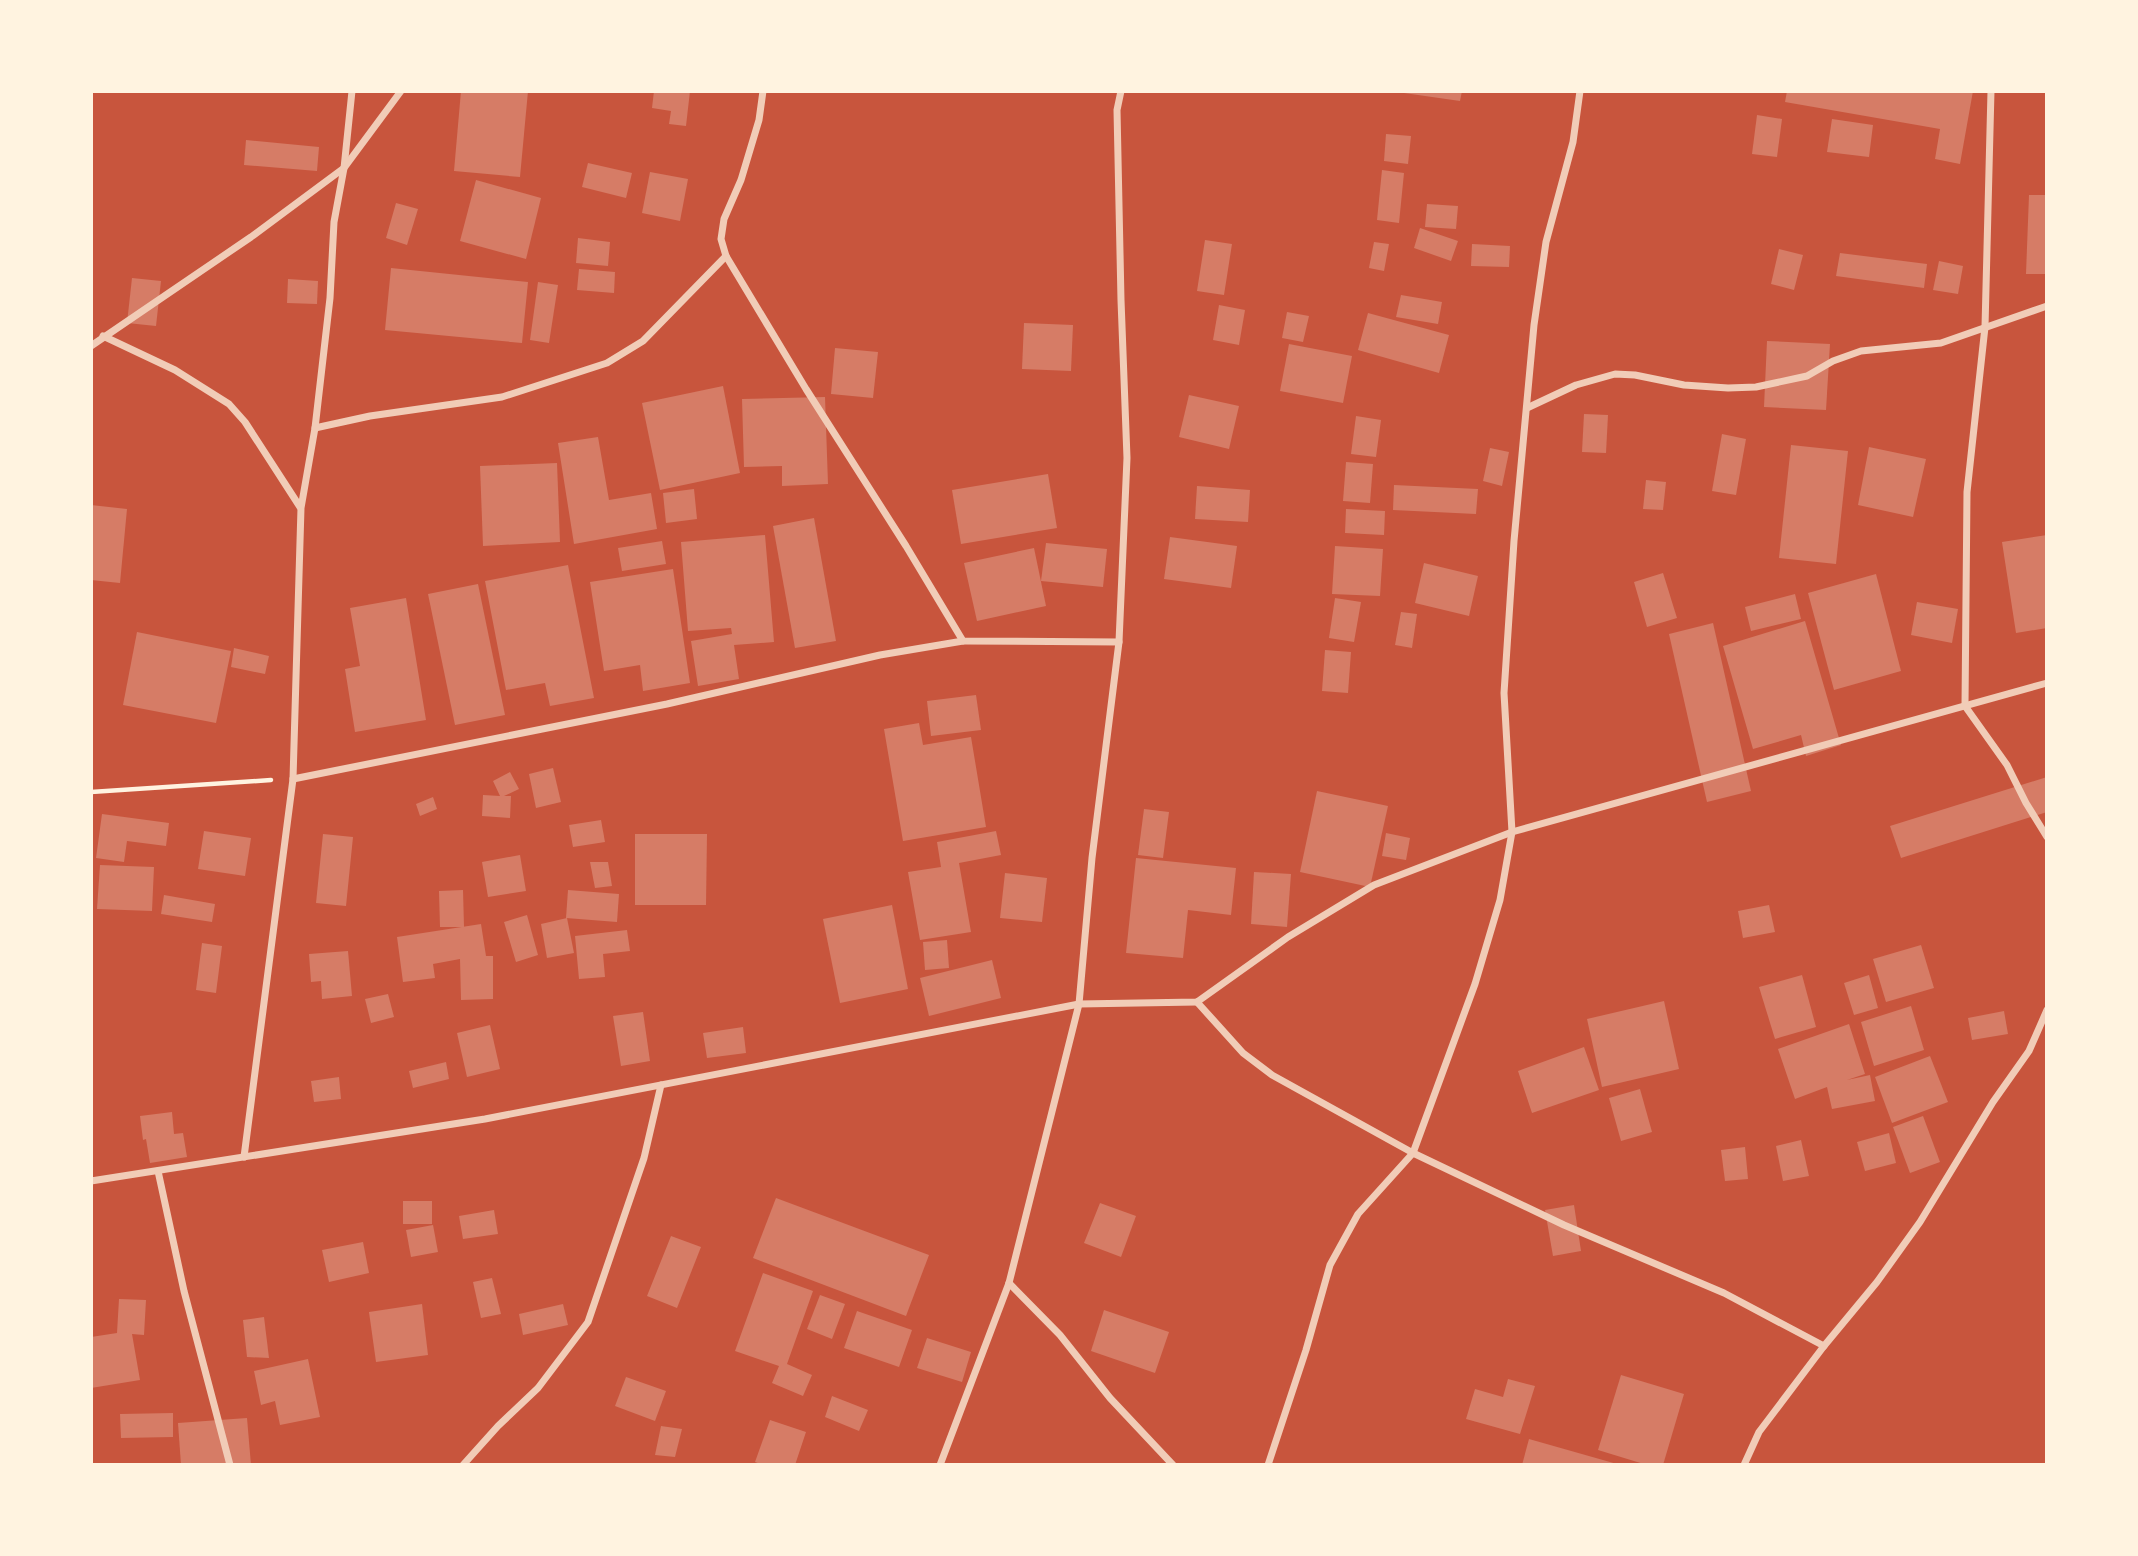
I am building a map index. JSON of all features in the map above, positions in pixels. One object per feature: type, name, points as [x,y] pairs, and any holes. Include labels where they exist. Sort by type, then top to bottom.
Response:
[{"type":"street","points":[[244,1157],[293,779],[301,508],[315,428],[330,298],[334,222],[344,168],[352,91]]},
{"type":"street","points":[[91,346],[251,237],[344,168],[401,91]]},
{"type":"street","points":[[763,91],[760,120],[741,180],[724,219],[721,239],[726,256],[963,642]]},
{"type":"street","points":[[940,1465],[1009,1283],[1080,1004],[1092,858],[1119,642],[1128,458],[1117,110],[1121,91]]},
{"type":"street","points":[[1268,1465],[1306,1350],[1330,1265],[1358,1214],[1413,1153],[1475,984],[1500,900],[1513,832],[1504,693],[1514,541],[1534,325],[1546,242],[1573,142],[1580,91]]},
{"type":"street","points":[[1992,91],[1985,327],[1967,492],[1965,706],[2007,765],[2047,837]]},
{"type":"street","points":[[315,428],[370,416],[502,397],[607,363],[643,341],[726,256]]},
{"type":"street","points":[[1527,408],[1576,385],[1615,374],[1635,375],[1684,385],[1756,387],[1807,376],[1833,361],[1861,351],[1941,343],[2047,306]]},
{"type":"street","points":[[103,336],[175,370],[229,404],[245,422],[301,508]]},
{"type":"street","points":[[293,779],[667,704],[880,655],[963,642],[1119,642]]},
{"type":"street","points":[[91,1181],[485,1119],[1080,1004],[1197,1002],[1287,937],[1374,885],[1513,832],[2047,683]]},
{"type":"street","points":[[1197,1002],[1243,1053],[1272,1074],[1413,1153],[1564,1225],[1724,1293],[1824,1346]]},
{"type":"street","points":[[1744,1465],[1759,1432],[1877,1282],[1920,1222],[1993,1102],[2029,1051],[2047,1010]]},
{"type":"street","points":[[463,1465],[498,1426],[538,1388],[588,1322],[644,1158],[661,1085]]},
{"type":"street","points":[[158,1171],[184,1292],[230,1465]]},
{"type":"street","points":[[1009,1283],[1060,1335],[1110,1398],[1173,1465]]},
{"type":"path","points":[[91,792],[293,779]]},
{"type":"building","points":[[461,91],[528,91],[520,177],[454,171]]},
{"type":"building","points":[[654,91],[690,91],[686,126],[669,124],[671,111],[652,108]]},
{"type":"building","points":[[1404,91],[1462,91],[1460,101]]},
{"type":"building","points":[[1787,91],[1973,91],[1960,164],[1935,159],[1940,129],[1785,102]]},
{"type":"building","points":[[1757,115],[1782,119],[1777,157],[1752,154]]},
{"type":"building","points":[[1832,119],[1873,125],[1869,157],[1827,152]]},
{"type":"building","points":[[1386,134],[1411,136],[1408,164],[1384,161]]},
{"type":"building","points":[[246,140],[319,147],[317,171],[244,165]]},
{"type":"building","points":[[588,163],[632,173],[626,198],[582,187]]},
{"type":"building","points":[[1382,170],[1404,173],[1399,223],[1377,220]]},
{"type":"building","points":[[650,172],[688,179],[680,221],[642,213]]},
{"type":"building","points":[[476,180],[541,198],[526,259],[460,241]]},
{"type":"building","points":[[2029,195],[2047,195],[2047,274],[2026,274]]},
{"type":"building","points":[[396,203],[418,209],[407,245],[386,238]]},
{"type":"building","points":[[1427,204],[1458,206],[1456,229],[1425,227]]},
{"type":"building","points":[[1420,228],[1458,241],[1451,261],[1414,248]]},
{"type":"building","points":[[578,238],[610,242],[608,266],[576,263]]},
{"type":"building","points":[[1205,240],[1232,244],[1224,295],[1197,291]]},
{"type":"building","points":[[1374,242],[1389,244],[1384,271],[1369,268]]},
{"type":"building","points":[[1472,244],[1510,246],[1509,267],[1471,266]]},
{"type":"building","points":[[1779,249],[1803,255],[1794,290],[1771,284]]},
{"type":"building","points":[[1840,253],[1927,264],[1924,288],[1836,276]]},
{"type":"building","points":[[1939,261],[1963,266],[1958,294],[1933,290]]},
{"type":"building","points":[[391,268],[528,282],[522,343],[385,330]]},
{"type":"building","points":[[579,269],[615,272],[614,293],[577,290]]},
{"type":"building","points":[[132,278],[161,281],[156,326],[127,323]]},
{"type":"building","points":[[288,279],[318,281],[317,304],[287,303]]},
{"type":"building","points":[[538,282],[558,285],[549,343],[530,340]]},
{"type":"building","points":[[1401,295],[1442,302],[1438,324],[1396,317]]},
{"type":"building","points":[[1219,305],[1245,310],[1239,345],[1213,340]]},
{"type":"building","points":[[1287,312],[1309,316],[1303,342],[1282,338]]},
{"type":"building","points":[[1368,313],[1449,335],[1439,373],[1358,350]]},
{"type":"building","points":[[1024,323],[1073,325],[1071,371],[1022,369]]},
{"type":"building","points":[[1767,341],[1830,344],[1826,410],[1764,407]]},
{"type":"building","points":[[1289,344],[1352,356],[1343,403],[1280,391]]},
{"type":"building","points":[[835,348],[878,352],[873,398],[831,394]]},
{"type":"building","points":[[723,386],[740,473],[660,490],[642,403]]},
{"type":"building","points":[[1189,395],[1239,406],[1229,449],[1179,437]]},
{"type":"building","points":[[825,397],[828,484],[782,486],[782,466],[744,467],[742,399]]},
{"type":"building","points":[[1584,414],[1608,415],[1606,453],[1582,452]]},
{"type":"building","points":[[1356,416],[1381,420],[1376,457],[1351,454]]},
{"type":"building","points":[[1722,434],[1746,439],[1736,495],[1712,491]]},
{"type":"building","points":[[598,437],[609,500],[651,493],[657,529],[574,544],[558,443]]},
{"type":"building","points":[[1791,445],[1848,451],[1836,564],[1779,558]]},
{"type":"building","points":[[1869,447],[1926,459],[1913,517],[1858,505]]},
{"type":"building","points":[[1490,448],[1509,452],[1502,486],[1483,481]]},
{"type":"building","points":[[1346,462],[1373,464],[1370,503],[1343,501]]},
{"type":"building","points":[[557,463],[560,542],[483,546],[480,466]]},
{"type":"building","points":[[1048,474],[1057,528],[961,544],[952,490]]},
{"type":"building","points":[[1646,480],[1666,482],[1663,510],[1643,509]]},
{"type":"building","points":[[1394,485],[1478,489],[1476,514],[1393,510]]},
{"type":"building","points":[[1197,486],[1250,490],[1248,522],[1195,519]]},
{"type":"building","points":[[694,489],[697,519],[666,523],[663,493]]},
{"type":"building","points":[[91,505],[127,509],[120,583],[91,580]]},
{"type":"building","points":[[1346,509],[1385,511],[1384,535],[1345,533]]},
{"type":"building","points":[[814,518],[836,641],[795,648],[773,526]]},
{"type":"building","points":[[765,535],[774,642],[734,645],[739,679],[698,686],[691,641],[732,634],[731,628],[688,631],[681,542]]},
{"type":"building","points":[[2047,535],[2047,628],[2016,633],[2002,542]]},
{"type":"building","points":[[1170,537],[1237,546],[1231,588],[1164,579]]},
{"type":"building","points":[[662,541],[666,564],[622,571],[618,548]]},
{"type":"building","points":[[1046,543],[1107,549],[1103,587],[1041,581]]},
{"type":"building","points":[[1335,546],[1383,549],[1380,596],[1332,594]]},
{"type":"building","points":[[1034,548],[1046,606],[977,621],[964,563]]},
{"type":"building","points":[[1424,563],[1478,576],[1469,616],[1415,603]]},
{"type":"building","points":[[568,565],[594,698],[550,706],[545,683],[506,690],[485,581]]},
{"type":"building","points":[[673,569],[690,683],[643,691],[640,665],[604,671],[590,582]]},
{"type":"building","points":[[1663,573],[1677,618],[1647,627],[1634,582]]},
{"type":"building","points":[[1876,574],[1901,671],[1834,690],[1808,593]]},
{"type":"building","points":[[478,584],[505,715],[455,725],[428,594]]},
{"type":"building","points":[[1795,594],[1801,619],[1751,631],[1745,607]]},
{"type":"building","points":[[406,598],[426,720],[355,732],[345,669],[360,666],[350,608]]},
{"type":"building","points":[[1335,598],[1361,602],[1354,642],[1329,638]]},
{"type":"building","points":[[1917,602],[1958,609],[1952,643],[1911,635]]},
{"type":"building","points":[[1401,612],[1417,614],[1412,648],[1395,645]]},
{"type":"building","points":[[1805,621],[1841,745],[1806,756],[1801,735],[1753,749],[1723,646]]},
{"type":"building","points":[[1713,623],[1751,791],[1707,802],[1669,634]]},
{"type":"building","points":[[137,632],[231,651],[216,723],[123,705]]},
{"type":"building","points":[[234,648],[269,656],[265,674],[231,667]]},
{"type":"building","points":[[1325,650],[1351,652],[1348,693],[1322,691]]},
{"type":"building","points":[[976,695],[981,730],[931,736],[927,701]]},
{"type":"building","points":[[919,723],[923,745],[971,737],[986,827],[903,841],[884,729]]},
{"type":"building","points":[[553,768],[561,802],[536,808],[529,774]]},
{"type":"building","points":[[510,772],[519,789],[504,796],[511,796],[510,818],[482,816],[483,795],[500,796],[493,781]]},
{"type":"building","points":[[2047,777],[2047,812],[1901,858],[1890,826]]},
{"type":"building","points":[[1317,791],[1388,806],[1370,887],[1300,872]]},
{"type":"building","points":[[433,797],[437,809],[420,816],[416,804]]},
{"type":"building","points":[[1144,809],[1169,812],[1163,858],[1138,855]]},
{"type":"building","points":[[102,814],[169,823],[166,846],[127,841],[124,862],[96,858]]},
{"type":"building","points":[[601,820],[605,842],[573,847],[569,825]]},
{"type":"building","points":[[204,831],[251,838],[245,876],[198,869]]},
{"type":"building","points":[[996,831],[1001,855],[959,863],[971,932],[920,940],[908,872],[941,867],[937,842]]},
{"type":"building","points":[[1386,833],[1410,838],[1406,860],[1382,856]]},
{"type":"building","points":[[323,834],[353,837],[346,906],[316,903]]},
{"type":"building","points":[[635,834],[707,834],[706,905],[635,905]]},
{"type":"building","points":[[520,855],[526,891],[488,897],[482,862]]},
{"type":"building","points":[[1136,858],[1236,868],[1231,915],[1188,910],[1183,958],[1126,953]]},
{"type":"building","points":[[590,862],[608,862],[612,886],[595,888]]},
{"type":"building","points":[[100,865],[154,867],[152,911],[97,909]]},
{"type":"building","points":[[1254,872],[1291,874],[1287,927],[1251,924]]},
{"type":"building","points":[[1005,873],[1047,878],[1042,922],[1000,918]]},
{"type":"building","points":[[463,890],[464,927],[440,927],[439,891]]},
{"type":"building","points":[[568,890],[619,894],[617,922],[566,918]]},
{"type":"building","points":[[164,895],[215,904],[212,922],[161,914]]},
{"type":"building","points":[[892,905],[908,989],[840,1003],[823,919]]},
{"type":"building","points":[[1769,905],[1775,932],[1743,938],[1738,911]]},
{"type":"building","points":[[527,915],[538,955],[516,962],[504,922]]},
{"type":"building","points":[[567,918],[574,953],[547,958],[541,924]]},
{"type":"building","points":[[481,924],[486,956],[493,956],[493,999],[461,1000],[460,959],[433,964],[435,978],[403,982],[397,937]]},
{"type":"building","points":[[627,930],[630,951],[603,954],[605,977],[579,979],[575,936]]},
{"type":"building","points":[[947,940],[949,968],[925,970],[923,942]]},
{"type":"building","points":[[202,943],[222,946],[216,993],[196,990]]},
{"type":"building","points":[[1921,945],[1934,988],[1886,1002],[1873,959]]},
{"type":"building","points":[[348,951],[352,996],[322,999],[321,981],[311,982],[309,954]]},
{"type":"building","points":[[992,960],[1001,998],[929,1016],[920,978]]},
{"type":"building","points":[[1802,975],[1816,1027],[1775,1039],[1759,987]]},
{"type":"building","points":[[1869,975],[1878,1008],[1854,1015],[1844,983]]},
{"type":"building","points":[[388,994],[394,1017],[371,1023],[365,999]]},
{"type":"building","points":[[1664,1001],[1679,1069],[1602,1087],[1587,1019]]},
{"type":"building","points":[[1911,1006],[1924,1050],[1874,1066],[1861,1022]]},
{"type":"building","points":[[2004,1011],[2008,1034],[1972,1040],[1968,1018]]},
{"type":"building","points":[[643,1012],[650,1061],[621,1066],[613,1016]]},
{"type":"building","points":[[1849,1024],[1865,1074],[1847,1080],[1870,1075],[1875,1101],[1832,1109],[1827,1087],[1795,1099],[1778,1049]]},
{"type":"building","points":[[490,1025],[500,1069],[467,1077],[457,1033]]},
{"type":"building","points":[[743,1027],[746,1053],[707,1058],[703,1033]]},
{"type":"building","points":[[1584,1047],[1599,1090],[1532,1113],[1518,1071]]},
{"type":"building","points":[[1930,1056],[1948,1102],[1892,1123],[1875,1077]]},
{"type":"building","points":[[446,1062],[449,1079],[413,1088],[409,1071]]},
{"type":"building","points":[[339,1077],[341,1099],[314,1102],[311,1081]]},
{"type":"building","points":[[1640,1089],[1652,1132],[1621,1141],[1609,1098]]},
{"type":"building","points":[[172,1112],[174,1134],[183,1133],[187,1157],[150,1163],[140,1116]]},
{"type":"building","points":[[1923,1116],[1940,1162],[1910,1173],[1893,1127]]},
{"type":"building","points":[[1889,1133],[1896,1163],[1865,1171],[1857,1142]]},
{"type":"building","points":[[1801,1140],[1809,1176],[1783,1181],[1776,1146]]},
{"type":"building","points":[[1745,1147],[1748,1179],[1725,1181],[1721,1150]]},
{"type":"building","points":[[776,1198],[929,1255],[906,1316],[753,1258]]},
{"type":"building","points":[[403,1201],[432,1201],[432,1224],[403,1224]]},
{"type":"building","points":[[1100,1203],[1136,1216],[1121,1257],[1084,1243]]},
{"type":"building","points":[[1574,1205],[1581,1251],[1553,1256],[1545,1210]]},
{"type":"building","points":[[494,1210],[498,1234],[463,1239],[459,1216]]},
{"type":"building","points":[[433,1225],[438,1252],[411,1257],[406,1230]]},
{"type":"building","points":[[671,1236],[701,1247],[677,1308],[647,1296]]},
{"type":"building","points":[[363,1242],[369,1273],[329,1282],[322,1250]]},
{"type":"building","points":[[763,1273],[813,1291],[787,1364],[812,1375],[803,1396],[772,1383],[779,1366],[735,1351]]},
{"type":"building","points":[[492,1278],[501,1314],[481,1318],[473,1282]]},
{"type":"building","points":[[820,1295],[845,1304],[832,1339],[807,1329]]},
{"type":"building","points":[[119,1299],[146,1300],[144,1335],[132,1334],[140,1380],[91,1388],[91,1337],[117,1333]]},
{"type":"building","points":[[422,1304],[428,1355],[376,1362],[369,1312]]},
{"type":"building","points":[[563,1304],[568,1325],[523,1335],[519,1314]]},
{"type":"building","points":[[1104,1310],[1169,1332],[1155,1373],[1091,1351]]},
{"type":"building","points":[[857,1311],[912,1330],[899,1367],[844,1348]]},
{"type":"building","points":[[264,1317],[269,1358],[247,1357],[243,1320]]},
{"type":"building","points":[[927,1338],[971,1352],[962,1382],[917,1368]]},
{"type":"building","points":[[308,1359],[320,1417],[280,1425],[275,1401],[261,1405],[254,1371]]},
{"type":"building","points":[[1621,1375],[1684,1394],[1663,1465],[1647,1465],[1598,1450]]},
{"type":"building","points":[[626,1377],[666,1391],[655,1421],[615,1406]]},
{"type":"building","points":[[1508,1379],[1535,1386],[1520,1434],[1466,1419],[1475,1389],[1503,1397]]},
{"type":"building","points":[[832,1396],[868,1410],[859,1431],[825,1417]]},
{"type":"building","points":[[173,1413],[173,1437],[121,1438],[120,1414]]},
{"type":"building","points":[[247,1418],[251,1465],[181,1465],[178,1423]]},
{"type":"building","points":[[770,1420],[806,1432],[795,1465],[763,1465],[755,1462]]},
{"type":"building","points":[[661,1426],[682,1429],[675,1457],[655,1455]]},
{"type":"building","points":[[1529,1439],[1617,1464],[1617,1465],[1522,1465]]}]
